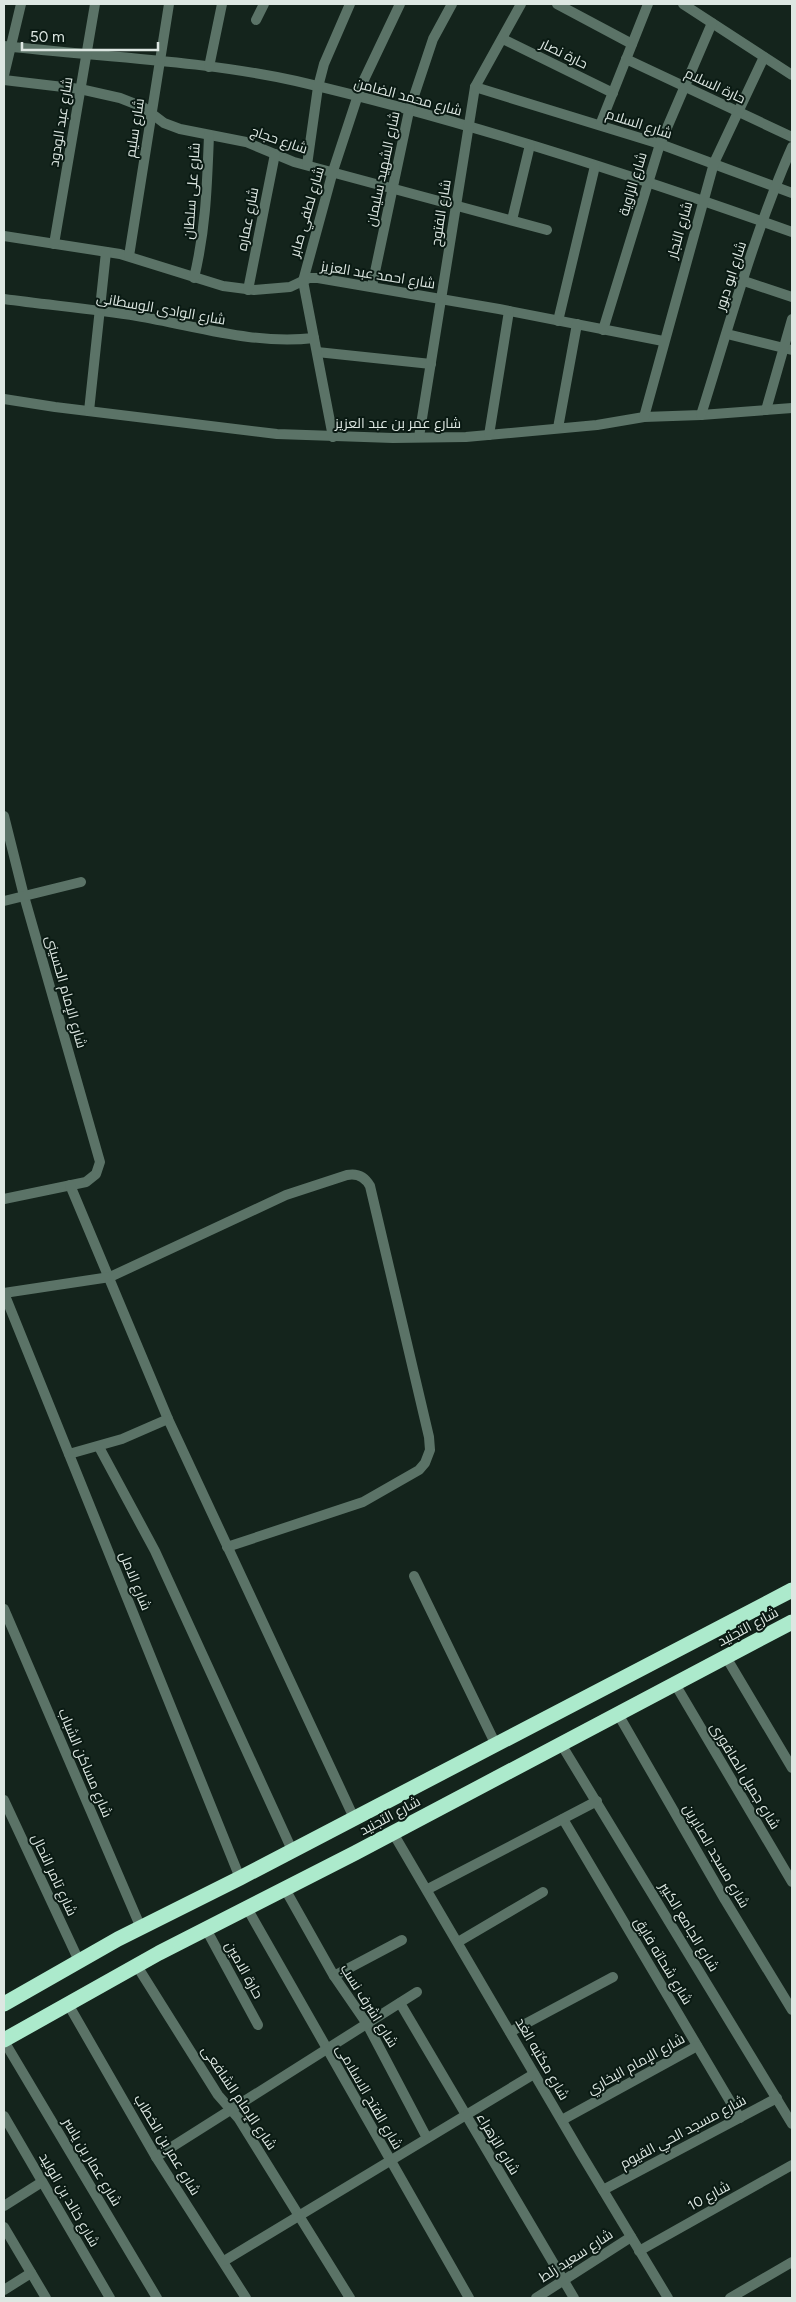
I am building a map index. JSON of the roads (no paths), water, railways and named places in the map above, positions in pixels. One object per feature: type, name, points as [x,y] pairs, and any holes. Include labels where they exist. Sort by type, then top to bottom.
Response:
[{"type":"highway","name":"شارع التجنيد","points":[[4,2004],[141,1928],[792,1590]]},
{"type":"highway","name":"شارع التجنيد","points":[[4,2040],[136,1966],[393,1833],[792,1622]]},
{"type":"street","points":[[4,75],[7,47],[21,4]]},
{"type":"street","name":"شارع عبد الودود","points":[[54,244],[95,4]]},
{"type":"street","name":"شارع سليم","points":[[129,256],[169,4]]},
{"type":"street","points":[[209,67],[222,4]]},
{"type":"street","points":[[256,20],[264,4]]},
{"type":"street","points":[[307,165],[318,87],[324,64],[350,4]]},
{"type":"street","name":"شارع لطفي صابر","points":[[333,437],[303,280],[333,171],[357,97],[400,4]]},
{"type":"street","name":"شارع الشهيد سليمان","points":[[372,286],[409,111],[433,39],[452,4]]},
{"type":"street","name":"شارع الفتوح","points":[[419,437],[475,87],[521,4]]},
{"type":"street","points":[[556,4],[632,44]]},
{"type":"street","points":[[600,125],[648,4]]},
{"type":"street","points":[[683,4],[792,76]]},
{"type":"street","name":"شارع الزاوية","points":[[603,330],[660,144],[712,23]]},
{"type":"street","name":"حارة نصار","points":[[503,39],[613,93]]},
{"type":"street","name":"شارع محمد الضامن","points":[[7,47],[86,53],[209,67],[268,76],[318,87],[530,145],[792,232]]},
{"type":"street","name":"شارع النجار","points":[[644,417],[663,342],[714,163],[764,57]]},
{"type":"street","name":"حارة السلام","points":[[626,59],[792,137]]},
{"type":"street","name":"شارع حجاج","points":[[4,80],[80,90],[133,102],[180,129],[246,142],[307,165],[457,204],[547,230]]},
{"type":"street","name":"شارع السلام","points":[[475,87],[660,144],[792,193]]},
{"type":"street","name":"شارع على سلطان","points":[[194,278],[207,208],[209,135]]},
{"type":"street","points":[[512,220],[530,145]]},
{"type":"street","name":"شارع ابو دبور","points":[[701,415],[775,186],[792,147]]},
{"type":"street","name":"شارع عماره","points":[[248,290],[275,154]]},
{"type":"street","points":[[558,321],[595,166]]},
{"type":"street","name":"شارع احمد عبد العزيز","points":[[4,236],[129,256],[223,286],[248,290],[290,286],[303,280],[318,278],[509,311],[663,342]]},
{"type":"street","points":[[89,411],[106,252]]},
{"type":"street","points":[[744,281],[792,297]]},
{"type":"street","name":"شارع الوادى الوسطانى","points":[[4,299],[100,311],[263,340],[288,341],[314,338]]},
{"type":"street","points":[[489,435],[509,311]]},
{"type":"street","points":[[766,410],[788,349],[792,319]]},
{"type":"street","points":[[558,428],[577,324]]},
{"type":"street","points":[[727,334],[788,349]]},
{"type":"street","points":[[317,352],[431,364]]},
{"type":"street","name":"شارع عمر بن عبد العزيز","points":[[4,399],[277,434],[333,437],[489,435],[644,417],[792,408]]},
{"type":"street","name":"شارع الإمام الحسينى","points":[[4,816],[24,896],[99,1155],[100,1162],[96,1174],[86,1182],[70,1185]]},
{"type":"street","points":[[4,901],[81,882]]},
{"type":"street","points":[[4,1293],[110,1277],[256,1208],[318,1183],[353,1174],[367,1180],[370,1186],[428,1437],[429,1456],[419,1470],[363,1502],[227,1547]]},
{"type":"street","points":[[4,1200],[70,1185],[168,1419],[354,1818]]},
{"type":"street","name":"شارع الامل","points":[[4,1293],[240,1878]]},
{"type":"street","points":[[69,1454],[99,1447],[168,1419]]},
{"type":"street","points":[[99,1447],[155,1551],[292,1850]]},
{"type":"street","points":[[414,1576],[496,1745]]},
{"type":"street","name":"شارع مساكن الشباب","points":[[4,1609],[141,1928]]},
{"type":"street","points":[[726,1657],[792,1768]]},
{"type":"street","name":"شارع جميل الصافورى","points":[[674,1684],[792,1882]]},
{"type":"street","name":"شارع مسجد الصابرين","points":[[618,1714],[725,1900],[792,2010]]},
{"type":"street","name":"شارع الجامع الكبير","points":[[561,1744],[792,2124]]},
{"type":"street","name":"شارع تامر النحال","points":[[4,1800],[79,1961]]},
{"type":"street","points":[[428,1889],[597,1801]]},
{"type":"street","name":"شارع شحاته فايق","points":[[562,1819],[740,2118]]},
{"type":"street","name":"شارع مكتبه الغد","points":[[393,1833],[428,1889],[534,2074],[668,2298]]},
{"type":"street","name":"شارع اشرف نسب","points":[[285,1888],[334,1976],[367,2024],[427,2138]]},
{"type":"street","points":[[458,1942],[543,1892]]},
{"type":"street","name":"شارع الفتح الاسلامى","points":[[247,1908],[326,2050],[469,2298]]},
{"type":"street","name":"حارة الامين","points":[[206,1929],[258,2025]]},
{"type":"street","points":[[334,1976],[402,1940]]},
{"type":"street","name":"شارع الإمام الشافعى","points":[[136,1966],[218,2096],[239,2119],[350,2298]]},
{"type":"street","points":[[510,2032],[613,1977]]},
{"type":"street","points":[[156,2157],[418,1992]]},
{"type":"street","name":"شارع الزهراء","points":[[400,2003],[574,2298]]},
{"type":"street","name":"شارع عمر بن الخطاب","points":[[68,2004],[156,2157],[246,2298]]},
{"type":"street","name":"شارع عمار بن ياسر","points":[[4,2040],[157,2298]]},
{"type":"street","name":"شارع الإمام البخاري","points":[[562,2120],[697,2046]]},
{"type":"street","points":[[224,2261],[427,2138],[466,2117],[534,2074]]},
{"type":"street","name":"شارع مسجد الحي القيوم","points":[[603,2190],[776,2098]]},
{"type":"street","name":"شارع خالد بن الوليد","points":[[4,2116],[110,2298]]},
{"type":"street","name":"شارع 10","points":[[639,2251],[792,2165]]},
{"type":"street","points":[[4,2206],[42,2182]]},
{"type":"street","points":[[4,2227],[46,2298]]},
{"type":"street","name":"شارع سعيد زلط","points":[[536,2298],[631,2237]]},
{"type":"street","points":[[730,2298],[792,2262]]},
{"type":"street","points":[[4,2290],[31,2273]]}]
